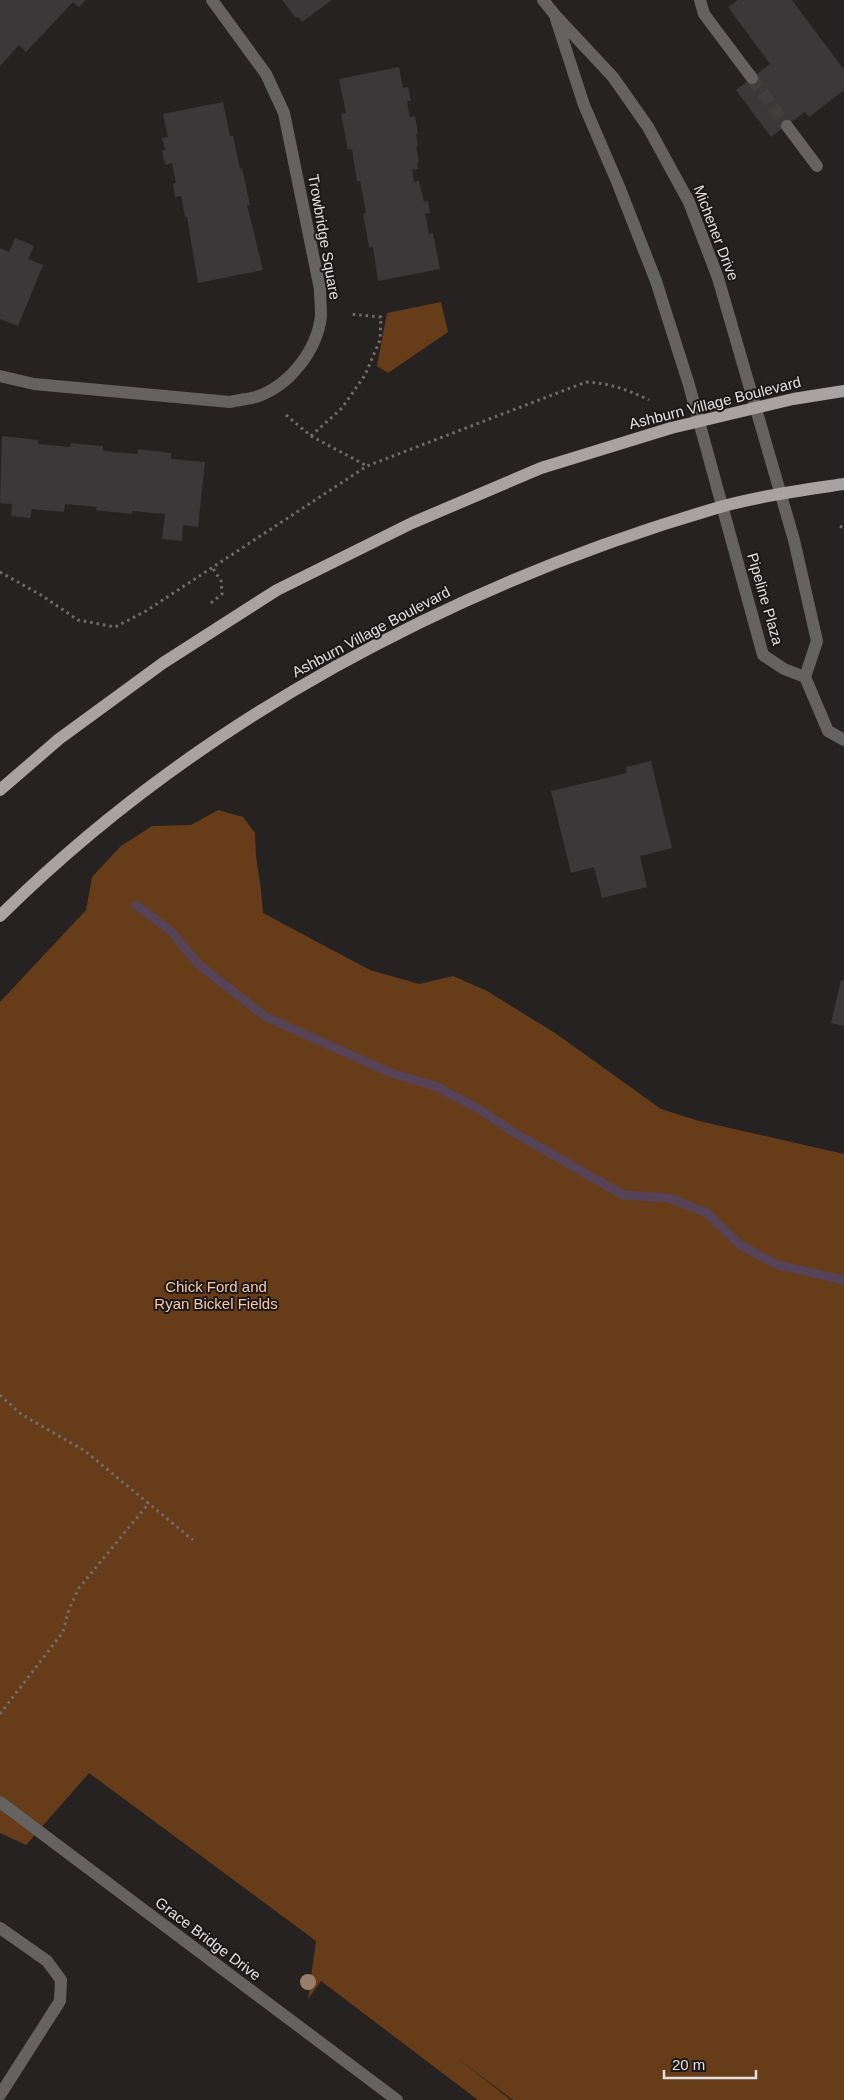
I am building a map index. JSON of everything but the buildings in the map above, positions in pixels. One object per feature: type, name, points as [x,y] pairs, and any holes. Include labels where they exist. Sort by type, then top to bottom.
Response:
[{"type":"main road","name":"Ashburn Village Boulevard","points":[[0,790],[60,739],[155,668],[277,590],[412,523],[541,468],[671,428],[755,408],[844,391]]},
{"type":"main road","name":"Ashburn Village Boulevard","points":[[0,916],[90,836],[154,784],[224,736],[317,677],[414,624],[530,573],[722,506],[844,484]]},
{"type":"street","name":"Trowbridge Square","points":[[0,376],[34,384],[230,402],[257,396],[279,385],[299,367],[314,342],[321,317],[320,289],[284,113],[266,74],[212,0]]},
{"type":"street","name":"Michener Drive","points":[[543,0],[555,16],[613,77],[648,127],[689,202],[718,278],[782,495]]},
{"type":"street","points":[[700,0],[704,14],[752,78]]},
{"type":"street","name":"Michener Drive","points":[[555,16],[584,105],[618,184],[656,281],[699,422],[722,506]]},
{"type":"street","points":[[787,126],[817,166]]},
{"type":"street","points":[[782,495],[817,641],[806,677],[828,732],[844,740]]},
{"type":"street","name":"Pipeline Plaza","points":[[722,506],[763,654],[784,669],[806,677]]},
{"type":"street","name":"Grace Bridge Drive","points":[[0,1802],[397,2100]]},
{"type":"street","points":[[0,1928],[47,1961],[61,1980],[60,2001],[0,2095]]},
{"type":"path","points":[[312,436],[342,408],[366,375],[380,340],[381,317],[350,314]]},
{"type":"path","points":[[0,572],[41,595],[78,620],[115,627],[146,612],[366,466],[586,382],[604,383],[620,387],[649,400]]},
{"type":"path","points":[[286,415],[312,436],[366,466]]},
{"type":"path","points":[[840,526],[844,529]]},
{"type":"path","points":[[0,1395],[21,1414],[85,1451],[193,1540]]},
{"type":"path","points":[[0,1714],[63,1632],[69,1609],[79,1588],[148,1503]]},
{"type":"green space","points":[[441,302],[448,332],[388,373],[377,366],[387,313]]},
{"type":"green space","name":"Chick Ford and Ryan Bickel Fields","points":[[218,810],[243,817],[255,833],[263,913],[370,970],[419,984],[453,976],[487,991],[555,1033],[661,1109],[699,1121],[844,1154],[844,2100],[513,2100],[453,2055],[511,2100],[478,2100],[321,1981],[308,1999],[316,1941],[89,1773],[26,1845],[0,1833],[0,1002],[86,910],[92,877],[121,846],[152,826],[191,825]]},
{"type":"waterway","points":[[136,905],[171,931],[198,964],[266,1017],[391,1073],[435,1086],[477,1108],[515,1133],[623,1195],[669,1198],[707,1213],[740,1245],[778,1265],[844,1280]]},
{"type":"tunnel","points":[[752,78],[787,126]]}]
